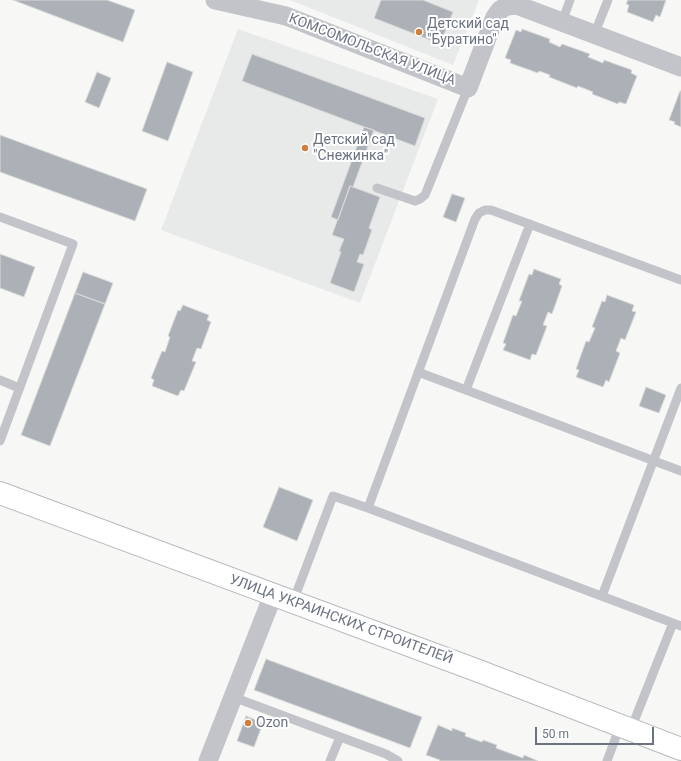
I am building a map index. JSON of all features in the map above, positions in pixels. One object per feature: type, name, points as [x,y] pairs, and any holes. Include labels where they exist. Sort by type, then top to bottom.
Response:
[{"type":"street","name":"КОМСОМОЛЬСКАЯ УЛИЦА","points":[[215,0],[286,16],[468,88],[495,17],[500,10],[507,6],[517,5],[681,67]]},
{"type":"street","name":"УЛИЦА УКРАИНСКИХ СТРОИТЕЛЕЙ","points":[[0,493],[681,749]]},
{"type":"street","points":[[208,761],[233,697],[283,599]]},
{"type":"lane","points":[[562,22],[570,0]]},
{"type":"lane","points":[[594,35],[608,0]]},
{"type":"lane","points":[[377,188],[415,202],[425,195],[468,88]]},
{"type":"lane","points":[[368,508],[475,219],[479,213],[485,210],[491,210],[681,280]]},
{"type":"lane","points":[[0,217],[73,244],[0,440]]},
{"type":"lane","points":[[466,390],[530,224]]},
{"type":"lane","points":[[418,372],[681,471]]},
{"type":"lane","points":[[0,380],[19,388]]},
{"type":"lane","points":[[602,596],[681,388]]},
{"type":"lane","points":[[283,599],[333,496],[677,625],[626,728],[607,761]]},
{"type":"lane","points":[[233,697],[386,754],[398,761]]},
{"type":"lane","points":[[330,761],[340,737]]},
{"type":"shaded area","name":"Детский сад \"Буратино\"","points":[[290,0],[479,0],[453,65]]},
{"type":"shaded area","name":"Детский сад \"Снежинка\"","points":[[238,29],[438,99],[360,303],[161,230]]},
{"type":"building","points":[[13,0],[107,0],[135,10],[123,42]]},
{"type":"building","points":[[381,0],[423,0],[453,12],[440,44],[374,18]]},
{"type":"building","points":[[628,0],[666,0],[660,17],[656,15],[653,22],[627,12],[629,5],[626,4]]},
{"type":"building","points":[[522,29],[550,39],[549,42],[560,47],[562,44],[590,54],[588,57],[603,63],[604,60],[632,70],[631,73],[637,76],[626,104],[619,102],[618,104],[592,94],[593,92],[578,86],[577,88],[549,77],[550,75],[539,71],[538,73],[510,63],[511,60],[505,58],[516,30],[521,32]]},
{"type":"building","points":[[252,54],[425,118],[415,146],[242,81]]},
{"type":"building","points":[[167,62],[193,72],[168,141],[142,131]]},
{"type":"building","points":[[97,72],[111,78],[99,108],[85,102]]},
{"type":"building","points":[[680,91],[681,127],[674,124],[675,122],[669,120]]},
{"type":"building","points":[[364,127],[374,130],[353,187],[350,186],[338,220],[331,217]]},
{"type":"building","points":[[0,135],[147,189],[135,221],[0,172]]},
{"type":"building","points":[[350,186],[380,197],[369,228],[372,230],[363,255],[360,254],[357,262],[364,264],[354,292],[330,283],[344,239],[332,235]]},
{"type":"building","points":[[452,194],[465,198],[456,222],[443,217]]},
{"type":"building","points":[[0,254],[35,267],[24,297],[0,288]]},
{"type":"building","points":[[534,269],[561,279],[559,284],[562,286],[552,314],[548,312],[543,325],[547,326],[536,355],[532,354],[530,360],[503,350],[506,344],[503,343],[513,315],[516,316],[522,301],[519,301],[529,274],[532,275]]},
{"type":"building","points":[[83,272],[113,283],[105,304],[75,293]]},
{"type":"building","points":[[75,293],[105,304],[50,446],[21,435]]},
{"type":"building","points":[[607,295],[634,305],[632,311],[636,312],[625,340],[621,338],[616,351],[620,353],[609,382],[606,380],[603,387],[576,377],[579,370],[576,369],[586,341],[589,342],[595,328],[592,327],[602,301],[605,302]]},
{"type":"building","points":[[183,305],[209,315],[207,320],[211,322],[201,349],[197,348],[192,361],[196,362],[184,391],[181,390],[178,396],[152,386],[154,380],[151,378],[162,351],[165,352],[170,337],[168,336],[178,310],[180,311]]},
{"type":"building","points":[[646,387],[666,395],[659,413],[639,406]]},
{"type":"building","points":[[279,487],[313,500],[297,541],[263,527]]},
{"type":"building","points":[[266,659],[422,717],[410,748],[254,690]]},
{"type":"building","points":[[246,716],[263,723],[254,747],[237,741]]},
{"type":"building","points":[[438,725],[452,731],[452,728],[466,733],[465,736],[482,742],[483,740],[497,745],[496,748],[523,758],[524,755],[538,761],[439,761],[440,760],[426,755]]},
{"type":"place","name":"Детский сад \"Буратино\"","points":[[419,32]]},
{"type":"place","name":"Детский сад \"Снежинка\"","points":[[305,148]]},
{"type":"place","name":"Ozon","points":[[248,723]]}]
